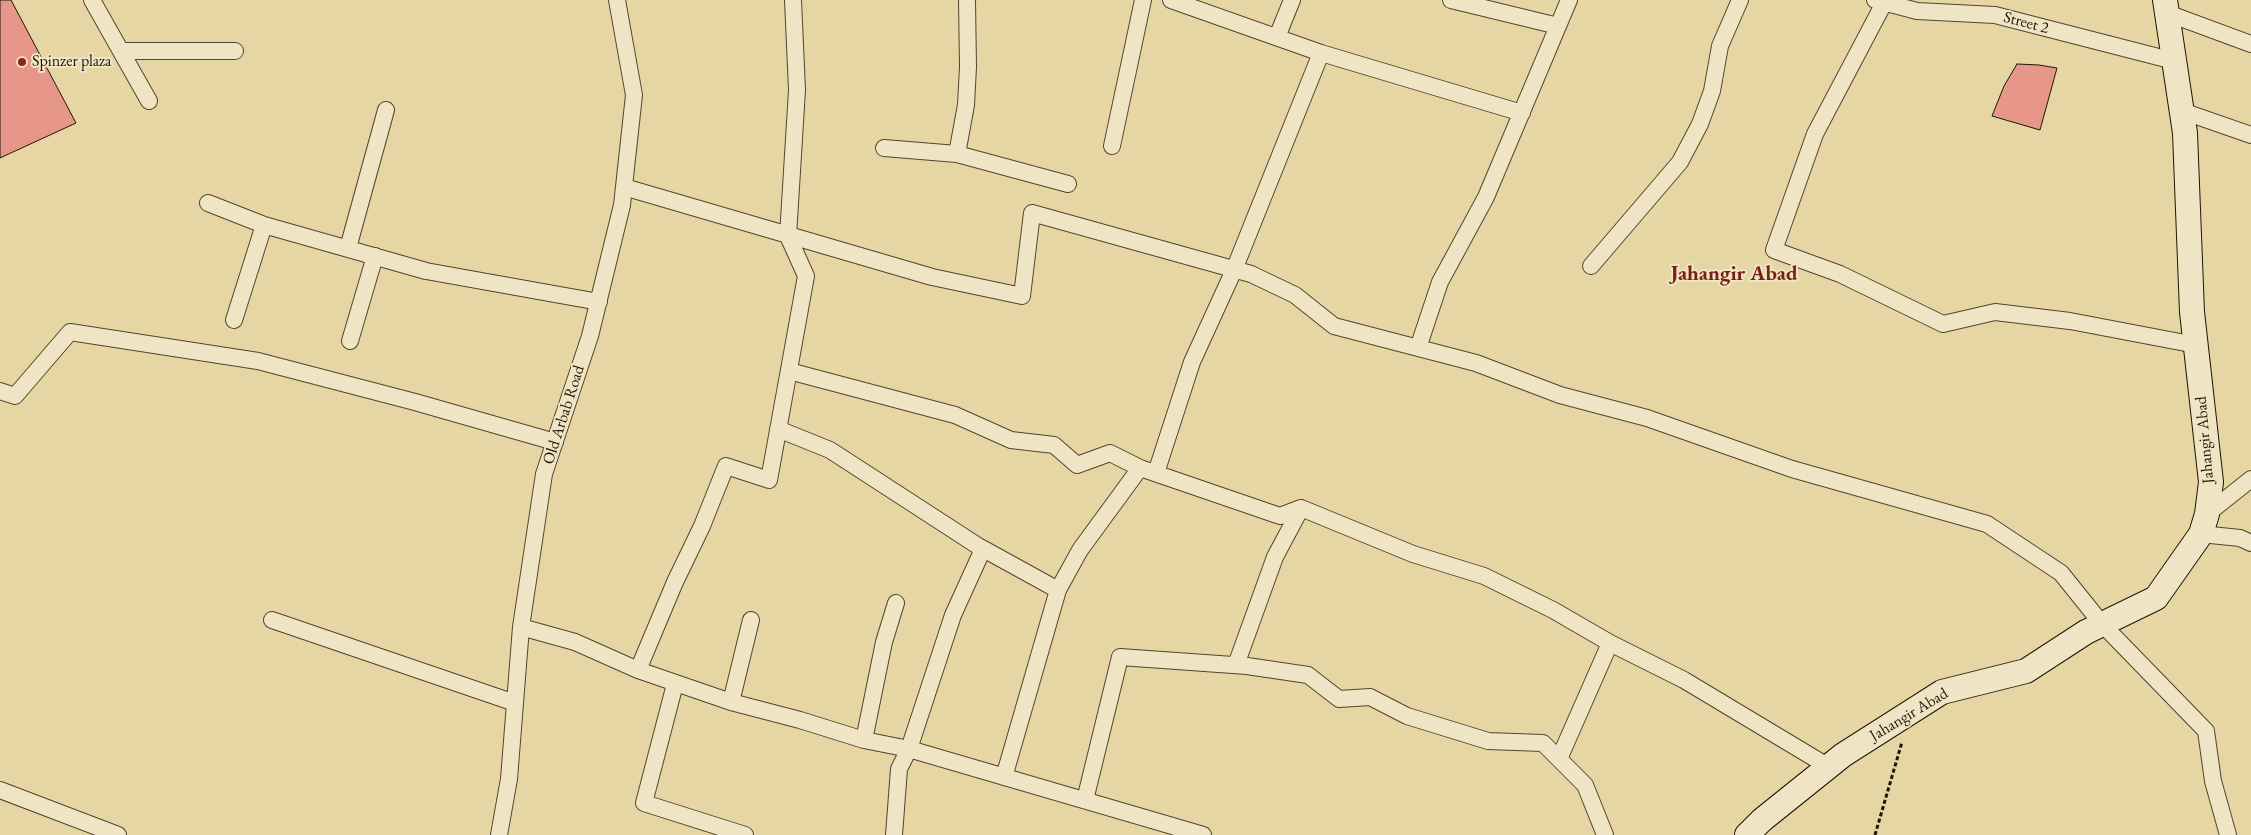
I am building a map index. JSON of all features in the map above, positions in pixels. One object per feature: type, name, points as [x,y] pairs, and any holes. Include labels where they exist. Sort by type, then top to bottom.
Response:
[{"type":"street","points":[[92,0],[149,101]]},
{"type":"street","name":"Old Arbab Road","points":[[499,835],[509,778],[521,628],[544,474],[590,336],[622,205],[634,95],[618,0]]},
{"type":"street","points":[[638,670],[675,582],[702,526],[726,466],[769,480],[806,276],[788,236],[797,90],[793,0]]},
{"type":"street","points":[[957,154],[966,105],[968,67],[967,0]]},
{"type":"street","points":[[1112,146],[1143,0]]},
{"type":"street","points":[[1171,0],[1321,53],[1522,113]]},
{"type":"street","points":[[1277,37],[1292,0]]},
{"type":"street","points":[[1451,0],[1558,26]]},
{"type":"street","points":[[1418,348],[1440,282],[1486,197],[1569,0]]},
{"type":"street","points":[[1591,266],[1680,162],[1700,124],[1712,91],[1720,46],[1740,0]]},
{"type":"street","points":[[1880,1],[1815,134],[1774,250],[1840,274],[1943,324],[1996,312],[2070,321],[2196,345]]},
{"type":"street","name":"Street 2","points":[[1880,1],[1917,11],[1995,15],[2174,61]]},
{"type":"street","points":[[2166,6],[2251,44]]},
{"type":"street","name":"Jahangir Abad","points":[[1747,835],[1762,820],[1829,767],[1942,692],[2026,671],[2086,632],[2156,598],[2204,524],[2211,482],[2192,312],[2185,133],[2166,6]]},
{"type":"street","points":[[121,51],[235,51]]},
{"type":"street","points":[[1156,473],[1192,362],[1234,270],[1321,53]]},
{"type":"street","points":[[348,248],[386,110]]},
{"type":"street","points":[[2182,111],[2251,135]]},
{"type":"street","points":[[884,148],[957,154],[1068,184]]},
{"type":"street","points":[[624,187],[932,277],[1022,296],[1032,213],[1251,274],[1295,295],[1334,326],[1476,364],[1560,395],[1647,418],[1792,469],[1987,524],[2061,573],[2102,624],[2206,731],[2213,781],[2228,835]]},
{"type":"street","points":[[208,203],[264,225],[426,271],[599,302]]},
{"type":"street","points":[[234,320],[264,225]]},
{"type":"street","points":[[350,341],[375,256]]},
{"type":"street","points":[[0,391],[15,396],[70,332],[258,362],[415,402],[555,442]]},
{"type":"street","points":[[789,371],[955,415],[1011,440],[1054,445],[1077,465],[1110,453],[1140,468],[1280,516],[1301,508],[1414,554],[1484,576],[1553,610],[1610,643],[1684,680],[1829,767]]},
{"type":"street","points":[[778,429],[830,450],[983,549],[1058,590]]},
{"type":"street","points":[[1004,778],[1058,590],[1080,550],[1140,468]]},
{"type":"street","points":[[2251,479],[2204,524],[2251,543]]},
{"type":"street","points":[[1236,665],[1275,557],[1301,508]]},
{"type":"street","points":[[894,835],[899,769],[909,749],[953,614],[983,549]]},
{"type":"street","points":[[864,740],[884,642],[896,602]]},
{"type":"street","points":[[272,620],[515,703]]},
{"type":"street","points":[[731,702],[751,620]]},
{"type":"street","points":[[521,628],[575,642],[638,670],[731,702],[800,720],[864,740],[909,749],[1203,835]]},
{"type":"street","points":[[1559,759],[1610,643]]},
{"type":"street","points":[[1085,800],[1120,657],[1236,665],[1308,675],[1339,698],[1370,697],[1407,716],[1488,741],[1543,743],[1585,785],[1605,835]]},
{"type":"street","points":[[675,684],[644,803],[745,835]]},
{"type":"street","points":[[0,790],[118,835]]},
{"type":"path","points":[[1875,835],[1911,712]]},
{"type":"building","name":"Spinzer plaza","points":[[0,0],[11,0],[76,123],[0,158]]},
{"type":"building","points":[[2017,64],[2057,68],[2040,130],[1992,116],[2004,86]]},
{"type":"place","name":"Spinzer plaza","points":[[22,62]]},
{"type":"district","name":"Jahangir Abad","points":[[1734,274]]}]
